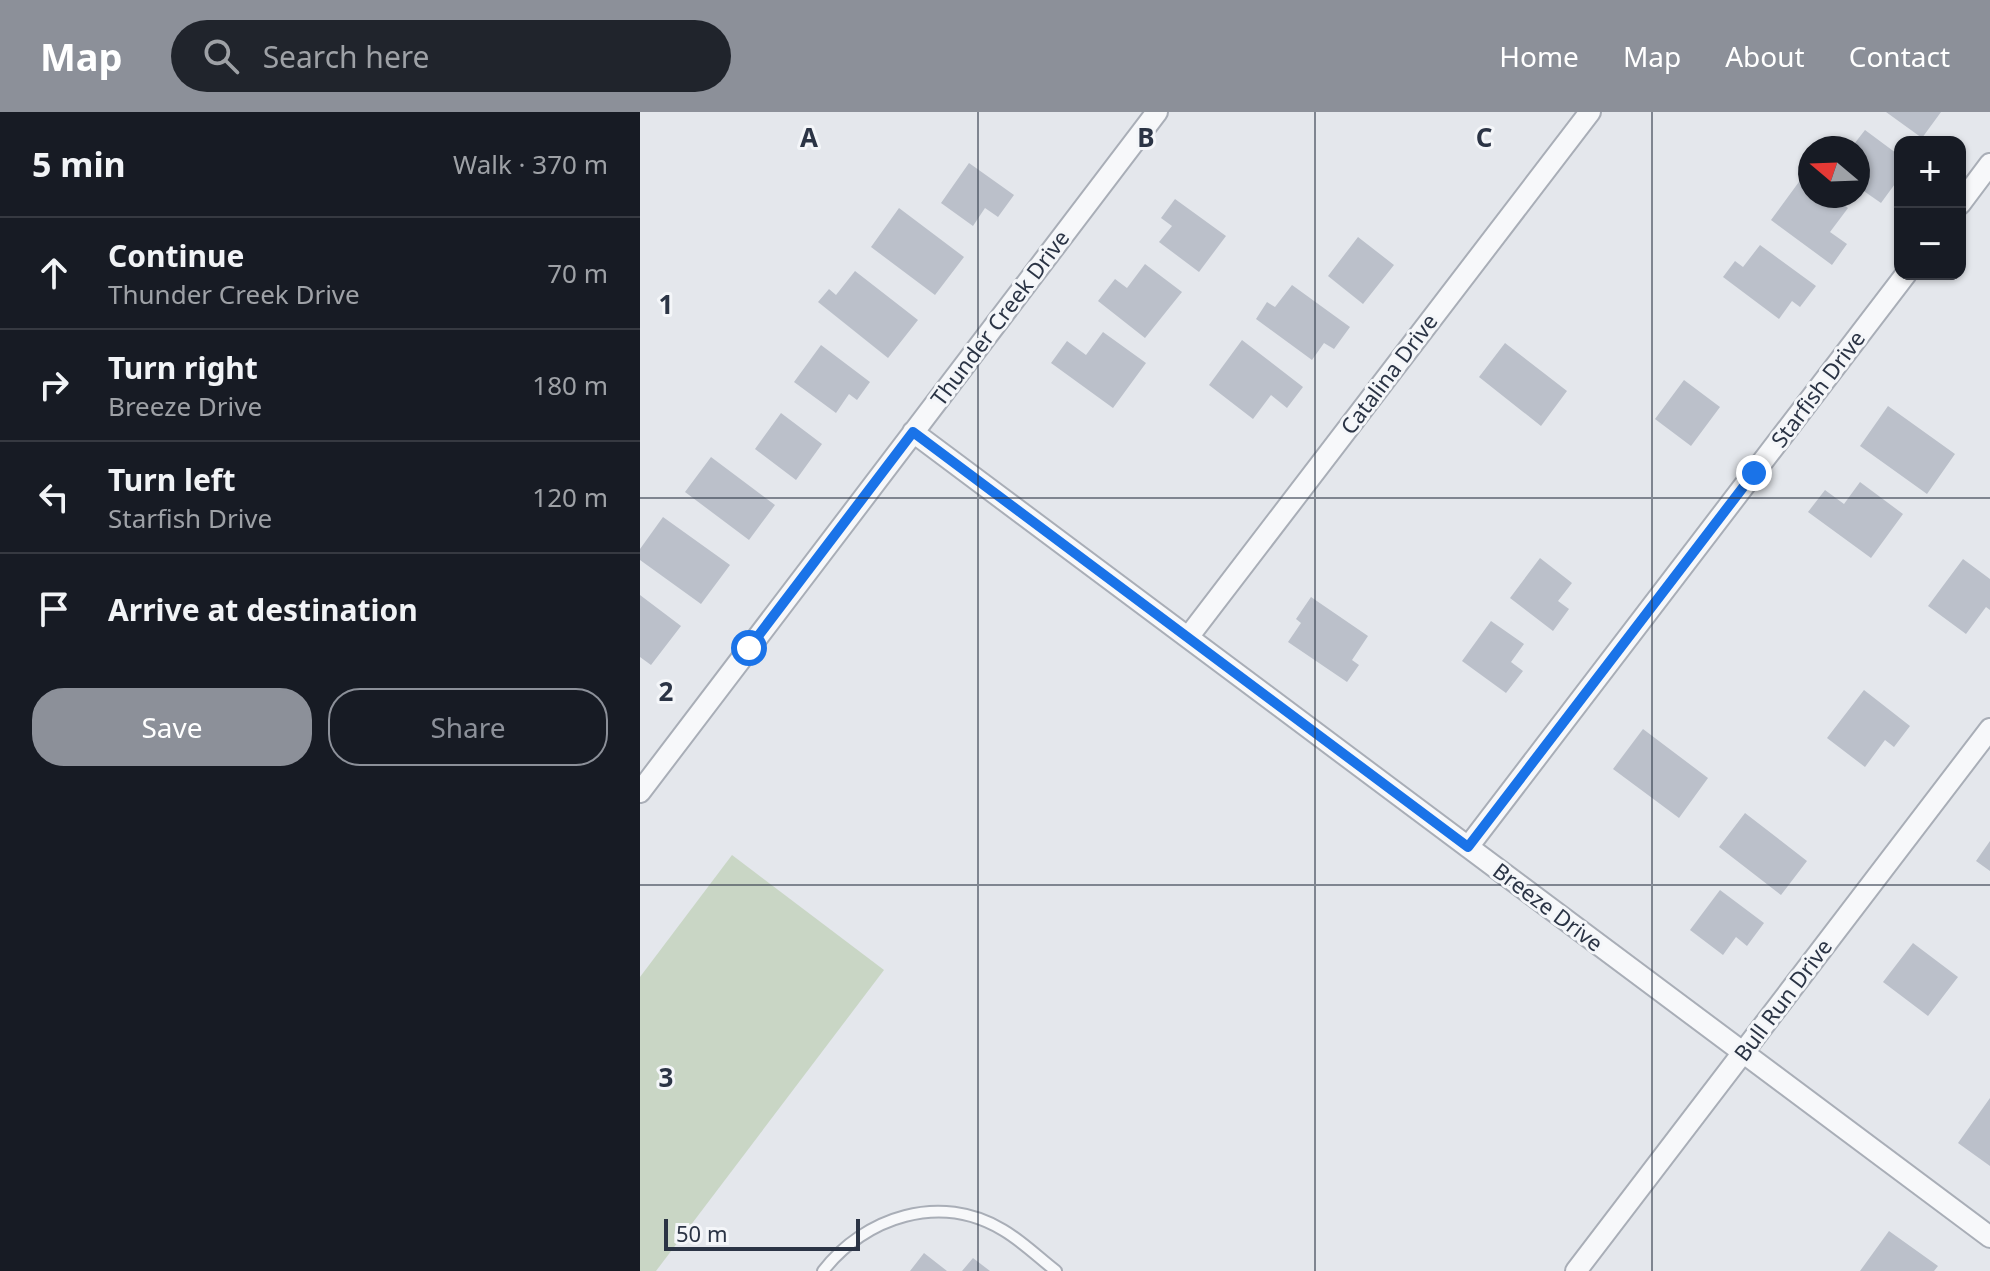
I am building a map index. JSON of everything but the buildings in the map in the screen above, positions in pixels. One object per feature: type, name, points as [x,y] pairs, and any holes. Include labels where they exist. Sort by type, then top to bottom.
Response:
[{"type":"street","name":"Thunder Creek Drive","points":[[640,792],[1157,112]]},
{"type":"street","name":"Catalina Drive","points":[[1189,636],[1590,112]]},
{"type":"street","points":[[1966,196],[1990,164]]},
{"type":"street","name":"Starfish Drive","points":[[1468,847],[1901,280]]},
{"type":"street","name":"Breeze Drive","points":[[913,432],[1990,1237]]},
{"type":"street","name":"Bull Run Drive","points":[[1576,1271],[1990,729]]},
{"type":"lane","points":[[823,1271],[841,1248],[871,1228],[904,1214],[951,1213],[1002,1229],[1056,1271]]},
{"type":"green space","points":[[732,855],[884,970],[656,1271],[640,1271],[640,977]]},
{"type":"route","points":[[749,648],[913,432],[1468,847],[1754,473]]}]
